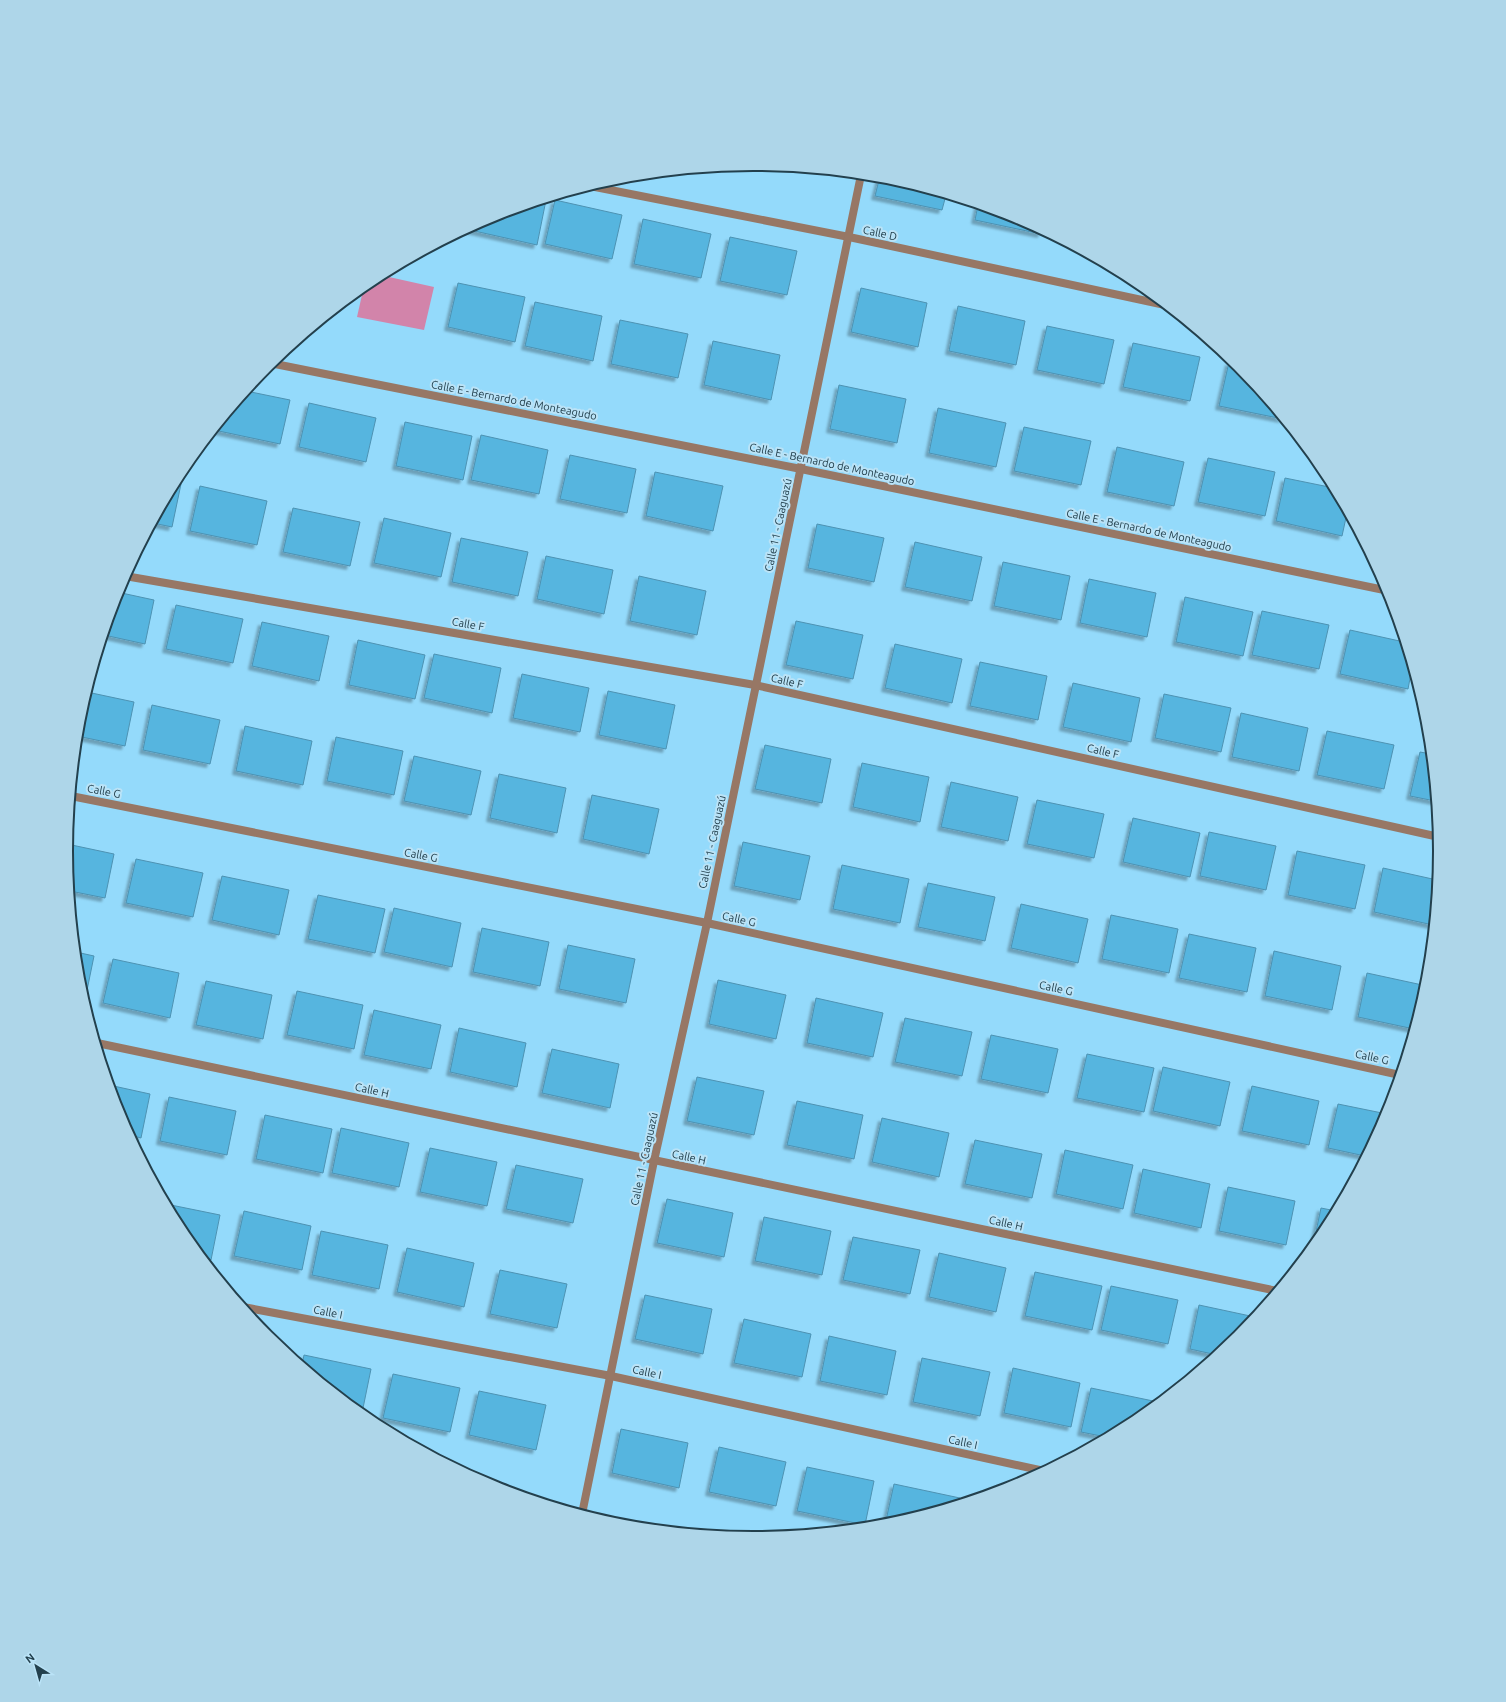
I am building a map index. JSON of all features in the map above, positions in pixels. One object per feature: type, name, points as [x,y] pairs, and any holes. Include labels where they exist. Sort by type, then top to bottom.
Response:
[{"type":"street","name":"Calle 11 - Caaguazú","points":[[583,1509],[654,1160],[707,923],[860,180]]},
{"type":"street","name":"Calle D","points":[[601,188],[849,238],[1154,303]]},
{"type":"street","name":"Calle E - Bernardo de Monteagudo","points":[[278,365],[800,469],[1380,589]]},
{"type":"street","name":"Calle F","points":[[131,577],[755,685],[1433,836]]},
{"type":"street","name":"Calle G","points":[[75,797],[707,923],[1395,1074]]},
{"type":"street","name":"Calle H","points":[[101,1043],[1272,1289]]},
{"type":"street","name":"Calle I","points":[[251,1308],[611,1376],[1035,1469]]},
{"type":"shaded area","points":[[389,277],[434,287],[424,330],[357,317],[362,295]]},
{"type":"building","points":[[878,183],[945,199],[942,210],[875,196]]},
{"type":"building","points":[[555,201],[622,215],[612,259],[545,244]]},
{"type":"building","points":[[545,204],[537,245],[475,231]]},
{"type":"building","points":[[977,209],[1035,233],[975,220]]},
{"type":"building","points":[[643,219],[711,234],[701,278],[634,264]]},
{"type":"building","points":[[730,237],[797,251],[787,295],[720,281]]},
{"type":"building","points":[[458,283],[525,297],[515,342],[448,327]]},
{"type":"building","points":[[861,288],[927,303],[918,347],[851,332]]},
{"type":"building","points":[[535,302],[602,316],[593,361],[525,346]]},
{"type":"building","points":[[958,306],[1025,321],[1016,365],[949,351]]},
{"type":"building","points":[[620,320],[688,334],[678,378],[611,364]]},
{"type":"building","points":[[1047,326],[1114,340],[1104,384],[1037,370]]},
{"type":"building","points":[[713,341],[780,355],[771,400],[704,385]]},
{"type":"building","points":[[1133,343],[1200,357],[1190,401],[1123,387]]},
{"type":"building","points":[[1228,365],[1276,418],[1219,406]]},
{"type":"building","points":[[839,385],[906,399],[897,443],[830,429]]},
{"type":"building","points":[[252,392],[290,400],[280,444],[219,431]]},
{"type":"building","points":[[309,403],[376,418],[366,462],[299,447]]},
{"type":"building","points":[[938,408],[1006,423],[996,467],[929,453]]},
{"type":"building","points":[[405,422],[472,436],[463,480],[396,466]]},
{"type":"building","points":[[1024,427],[1091,441],[1081,485],[1014,471]]},
{"type":"building","points":[[481,435],[548,450],[539,494],[471,480]]},
{"type":"building","points":[[1117,447],[1184,462],[1174,506],[1107,492]]},
{"type":"building","points":[[570,455],[636,469],[627,513],[560,499]]},
{"type":"building","points":[[1208,458],[1275,472],[1265,516],[1198,502]]},
{"type":"building","points":[[655,472],[723,486],[713,531],[646,516]]},
{"type":"building","points":[[1285,478],[1327,486],[1346,518],[1342,536],[1276,521]]},
{"type":"building","points":[[181,484],[172,527],[157,524]]},
{"type":"building","points":[[200,486],[267,501],[257,545],[190,531]]},
{"type":"building","points":[[293,508],[360,522],[350,566],[283,552]]},
{"type":"building","points":[[384,518],[451,533],[441,577],[374,563]]},
{"type":"building","points":[[817,524],[884,538],[874,582],[808,568]]},
{"type":"building","points":[[461,538],[528,552],[518,596],[452,582]]},
{"type":"building","points":[[915,542],[982,557],[972,601],[905,587]]},
{"type":"building","points":[[546,556],[613,570],[604,614],[537,599]]},
{"type":"building","points":[[1003,562],[1070,576],[1061,620],[994,606]]},
{"type":"building","points":[[639,576],[706,591],[697,635],[630,621]]},
{"type":"building","points":[[1089,579],[1156,593],[1147,637],[1080,623]]},
{"type":"building","points":[[124,594],[154,600],[145,644],[108,636]]},
{"type":"building","points":[[1185,597],[1253,612],[1243,656],[1176,642]]},
{"type":"building","points":[[176,605],[243,619],[233,663],[166,649]]},
{"type":"building","points":[[1262,611],[1329,625],[1319,669],[1252,655]]},
{"type":"building","points":[[796,621],[863,635],[853,679],[786,665]]},
{"type":"building","points":[[262,622],[329,636],[319,681],[252,666]]},
{"type":"building","points":[[1350,630],[1400,641],[1410,677],[1408,689],[1340,674]]},
{"type":"building","points":[[358,640],[425,655],[415,699],[349,685]]},
{"type":"building","points":[[895,644],[962,659],[952,703],[885,688]]},
{"type":"building","points":[[434,654],[501,668],[492,713],[424,698]]},
{"type":"building","points":[[980,662],[1047,676],[1038,720],[970,706]]},
{"type":"building","points":[[522,674],[589,688],[580,732],[513,718]]},
{"type":"building","points":[[1073,683],[1140,698],[1131,742],[1063,727]]},
{"type":"building","points":[[608,691],[675,705],[666,749],[599,735]]},
{"type":"building","points":[[92,693],[134,702],[125,746],[83,737]]},
{"type":"building","points":[[1164,694],[1231,708],[1221,752],[1155,738]]},
{"type":"building","points":[[152,705],[220,720],[210,764],[143,750]]},
{"type":"building","points":[[1241,713],[1308,728],[1299,771],[1232,757]]},
{"type":"building","points":[[245,726],[312,741],[303,785],[236,771]]},
{"type":"building","points":[[1327,731],[1394,745],[1384,789],[1317,775]]},
{"type":"building","points":[[336,737],[403,751],[394,795],[327,781]]},
{"type":"building","points":[[765,745],[831,759],[822,803],[755,789]]},
{"type":"building","points":[[1420,752],[1426,753],[1431,800],[1410,796]]},
{"type":"building","points":[[414,756],[481,771],[471,815],[404,801]]},
{"type":"building","points":[[862,763],[929,777],[920,822],[853,807]]},
{"type":"building","points":[[499,774],[566,788],[557,833],[490,818]]},
{"type":"building","points":[[951,782],[1018,797],[1008,841],[941,827]]},
{"type":"building","points":[[592,795],[659,809],[649,854],[583,839]]},
{"type":"building","points":[[1037,800],[1104,814],[1094,858],[1027,844]]},
{"type":"building","points":[[1133,818],[1200,833],[1190,877],[1123,862]]},
{"type":"building","points":[[1209,832],[1276,846],[1266,890],[1200,876]]},
{"type":"building","points":[[743,842],[810,856],[800,900],[734,886]]},
{"type":"building","points":[[73,845],[114,854],[105,898],[74,892]]},
{"type":"building","points":[[1297,851],[1365,865],[1355,909],[1288,895]]},
{"type":"building","points":[[136,859],[203,873],[193,917],[126,903]]},
{"type":"building","points":[[842,865],[909,879],[900,923],[833,909]]},
{"type":"building","points":[[1383,868],[1432,879],[1429,924],[1374,912]]},
{"type":"building","points":[[222,876],[289,890],[279,935],[212,920]]},
{"type":"building","points":[[928,883],[995,897],[985,941],[918,927]]},
{"type":"building","points":[[318,895],[385,909],[375,953],[308,939]]},
{"type":"building","points":[[1021,904],[1088,919],[1078,963],[1011,948]]},
{"type":"building","points":[[394,908],[461,923],[452,967],[384,952]]},
{"type":"building","points":[[1111,915],[1178,929],[1169,973],[1102,959]]},
{"type":"building","points":[[482,928],[549,942],[540,986],[473,972]]},
{"type":"building","points":[[1189,934],[1256,948],[1247,992],[1179,978]]},
{"type":"building","points":[[568,945],[635,959],[626,1003],[559,989]]},
{"type":"building","points":[[1274,951],[1341,966],[1332,1010],[1265,996]]},
{"type":"building","points":[[81,953],[94,956],[87,989]]},
{"type":"building","points":[[113,959],[179,973],[170,1018],[103,1003]]},
{"type":"building","points":[[1367,973],[1420,984],[1410,1028],[1358,1017]]},
{"type":"building","points":[[718,980],[786,995],[776,1039],[709,1024]]},
{"type":"building","points":[[206,981],[272,995],[263,1039],[196,1025]]},
{"type":"building","points":[[297,991],[363,1005],[354,1049],[287,1035]]},
{"type":"building","points":[[816,998],[883,1013],[873,1057],[807,1043]]},
{"type":"building","points":[[374,1010],[441,1025],[431,1069],[364,1055]]},
{"type":"building","points":[[905,1018],[972,1032],[962,1076],[895,1062]]},
{"type":"building","points":[[459,1028],[526,1043],[517,1087],[450,1072]]},
{"type":"building","points":[[991,1035],[1058,1049],[1048,1093],[981,1079]]},
{"type":"building","points":[[552,1049],[619,1064],[610,1108],[542,1093]]},
{"type":"building","points":[[1087,1054],[1154,1068],[1144,1112],[1077,1098]]},
{"type":"building","points":[[1163,1067],[1230,1082],[1220,1126],[1153,1111]]},
{"type":"building","points":[[697,1077],[764,1091],[754,1135],[687,1121]]},
{"type":"building","points":[[115,1086],[150,1094],[141,1138],[136,1137]]},
{"type":"building","points":[[1252,1086],[1319,1101],[1309,1145],[1242,1131]]},
{"type":"building","points":[[169,1097],[236,1111],[227,1155],[160,1141]]},
{"type":"building","points":[[797,1101],[863,1115],[854,1159],[787,1145]]},
{"type":"building","points":[[1338,1104],[1380,1113],[1361,1155],[1328,1148]]},
{"type":"building","points":[[265,1115],[332,1129],[323,1173],[256,1159]]},
{"type":"building","points":[[882,1118],[949,1133],[939,1177],[872,1162]]},
{"type":"building","points":[[341,1128],[409,1143],[399,1187],[332,1173]]},
{"type":"building","points":[[975,1140],[1042,1154],[1032,1198],[965,1184]]},
{"type":"building","points":[[430,1148],[497,1162],[487,1206],[420,1192]]},
{"type":"building","points":[[1065,1150],[1133,1165],[1123,1209],[1056,1194]]},
{"type":"building","points":[[516,1165],[583,1179],[573,1223],[506,1209]]},
{"type":"building","points":[[1143,1169],[1210,1184],[1201,1228],[1134,1213]]},
{"type":"building","points":[[1228,1187],[1295,1201],[1286,1245],[1219,1231]]},
{"type":"building","points":[[667,1199],[733,1213],[724,1257],[657,1243]]},
{"type":"building","points":[[173,1205],[220,1215],[211,1260],[188,1229]]},
{"type":"building","points":[[1321,1208],[1330,1210],[1318,1229],[1316,1232]]},
{"type":"building","points":[[244,1211],[311,1226],[302,1270],[234,1256]]},
{"type":"building","points":[[764,1217],[831,1231],[822,1275],[755,1261]]},
{"type":"building","points":[[321,1231],[388,1245],[379,1289],[312,1275]]},
{"type":"building","points":[[853,1237],[920,1250],[910,1294],[843,1280]]},
{"type":"building","points":[[407,1248],[474,1263],[464,1307],[397,1292]]},
{"type":"building","points":[[939,1253],[1006,1268],[996,1312],[929,1297]]},
{"type":"building","points":[[500,1270],[567,1284],[557,1328],[490,1314]]},
{"type":"building","points":[[1035,1272],[1102,1286],[1092,1330],[1025,1316]]},
{"type":"building","points":[[1111,1286],[1178,1300],[1168,1344],[1101,1330]]},
{"type":"building","points":[[645,1295],[712,1309],[703,1354],[635,1339]]},
{"type":"building","points":[[1199,1305],[1249,1316],[1234,1332],[1210,1354],[1190,1349]]},
{"type":"building","points":[[744,1319],[811,1334],[802,1377],[734,1363]]},
{"type":"building","points":[[829,1336],[896,1351],[887,1395],[820,1381]]},
{"type":"building","points":[[304,1355],[371,1369],[363,1407],[339,1390],[303,1360]]},
{"type":"building","points":[[922,1358],[990,1372],[980,1416],[913,1402]]},
{"type":"building","points":[[1013,1368],[1080,1383],[1071,1427],[1004,1413]]},
{"type":"building","points":[[393,1374],[460,1388],[450,1432],[383,1418]]},
{"type":"building","points":[[1091,1388],[1152,1401],[1100,1436],[1081,1432]]},
{"type":"building","points":[[479,1391],[546,1405],[536,1450],[469,1435]]},
{"type":"building","points":[[621,1429],[688,1443],[679,1488],[612,1473]]},
{"type":"building","points":[[719,1447],[786,1462],[776,1506],[709,1492]]},
{"type":"building","points":[[807,1467],[874,1481],[866,1521],[855,1523],[797,1511]]},
{"type":"building","points":[[894,1484],[960,1498],[929,1508],[887,1518]]}]
